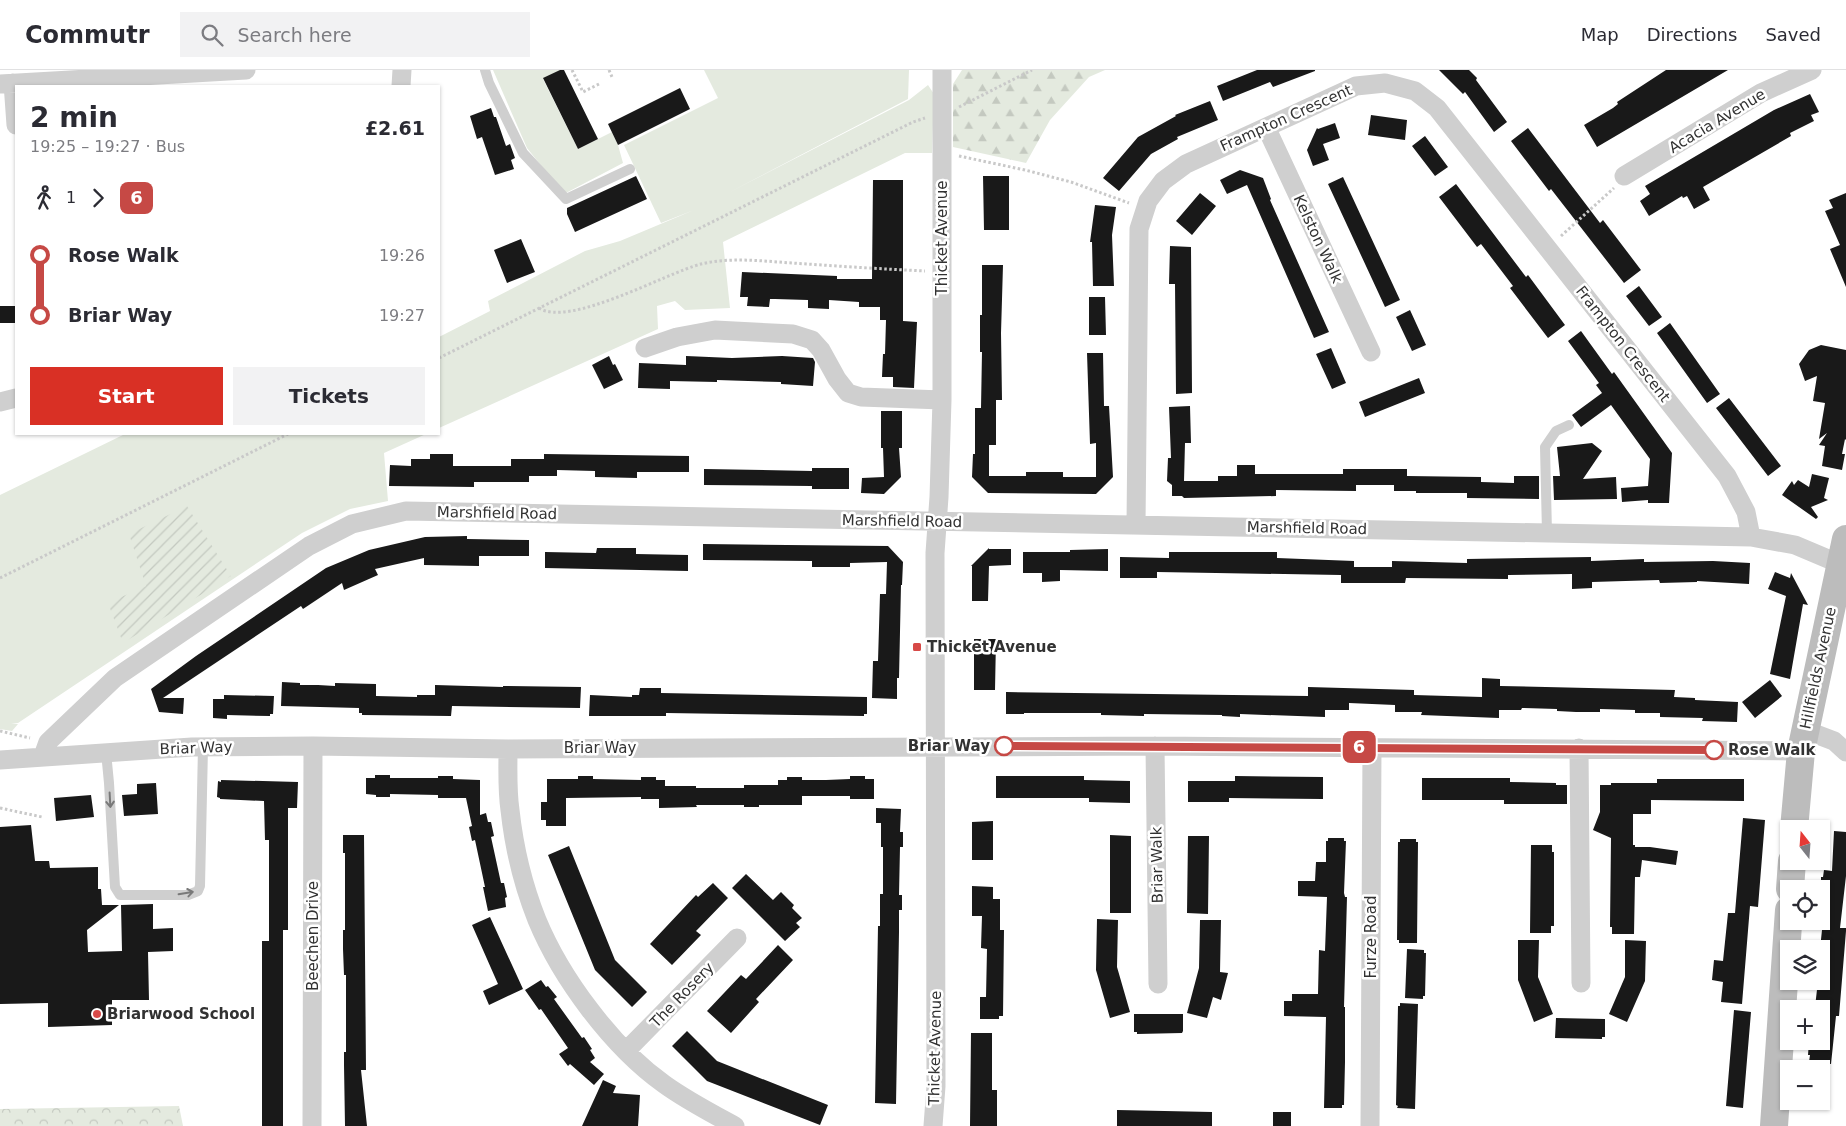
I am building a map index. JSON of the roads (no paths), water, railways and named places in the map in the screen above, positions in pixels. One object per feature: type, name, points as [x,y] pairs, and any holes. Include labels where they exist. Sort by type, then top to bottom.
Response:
[{"type":"street","points":[[15,119],[7,83],[194,79],[246,70]]},
{"type":"street","points":[[401,85],[402,70]]},
{"type":"street","name":"Acacia Avenue","points":[[1624,176],[1762,93],[1812,70]]},
{"type":"street","name":"Thicket Avenue","points":[[933,1126],[936,1086],[935,553],[942,400],[942,72]]},
{"type":"street","name":"Frampton Crescent","points":[[1136,525],[1139,229],[1148,201],[1163,182],[1186,164],[1356,86],[1385,84],[1415,91],[1437,108],[1727,476],[1746,512],[1751,537]]},
{"type":"street","name":"Kelston Walk","points":[[1266,127],[1371,352]]},
{"type":"street","points":[[645,348],[677,337],[715,330],[793,334],[812,340],[821,350],[836,380],[848,393],[861,397],[942,400]]},
{"type":"street","points":[[0,402],[15,398]]},
{"type":"street","name":"Marshfield Road","points":[[46,749],[115,678],[309,546],[352,524],[406,511],[1751,537],[1843,552]]},
{"type":"street","name":"Hillfields Avenue","points":[[1795,820],[1803,740],[1843,552]]},
{"type":"street","points":[[1803,740],[1834,741],[1846,752]]},
{"type":"street","name":"Briar Way","points":[[0,760],[46,749],[106,752],[203,747],[313,746],[508,749],[936,746],[1578,748],[1803,740]]},
{"type":"street","name":"Beechen Drive","points":[[312,1126],[313,746]]},
{"type":"street","name":"Briar Walk","points":[[1155,746],[1158,984]]},
{"type":"street","name":"Furze Road","points":[[1370,1126],[1372,747]]},
{"type":"street","points":[[1578,748],[1581,983]]},
{"type":"street","points":[[508,749],[510,809],[520,865],[537,920],[566,976],[595,1016],[626,1051],[662,1082],[700,1108],[735,1126]]},
{"type":"street","points":[[1774,1126],[1788,930]]},
{"type":"street","name":"The Rosery","points":[[626,1051],[737,938]]},
{"type":"lane","points":[[485,70],[489,83],[523,153],[566,199],[630,169]]},
{"type":"lane","points":[[1547,533],[1546,447],[1556,431],[1569,424]]},
{"type":"lane","points":[[106,752],[118,893],[120,895],[188,895],[198,891],[200,886],[203,747]]},
{"type":"place","name":"Thicket Avenue","points":[[917,647]]},
{"type":"place","name":"Briar Way","points":[[1004,746]]},
{"type":"place","name":"Rose Walk","points":[[1714,750]]},
{"type":"place","name":"Briarwood School","points":[[97,1014]]}]
